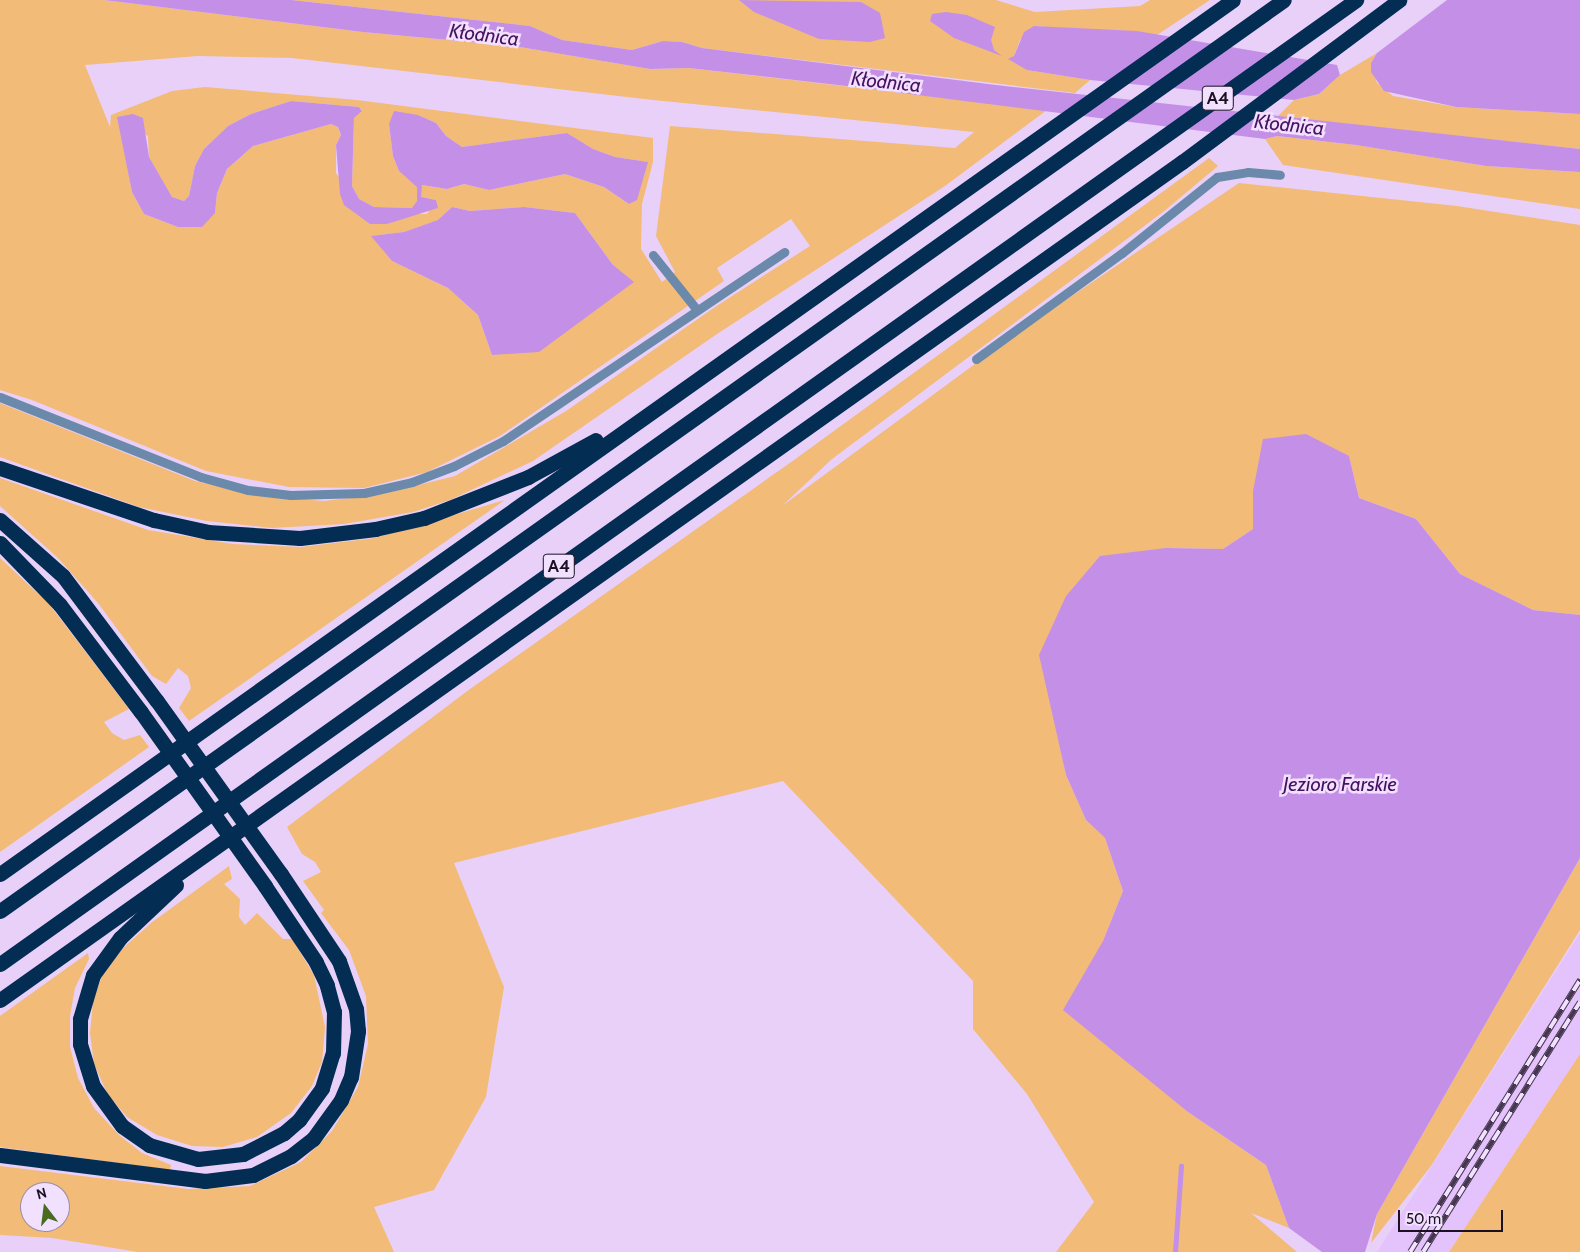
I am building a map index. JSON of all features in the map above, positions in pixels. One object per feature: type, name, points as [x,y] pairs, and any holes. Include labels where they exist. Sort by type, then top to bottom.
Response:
[{"type":"highway","points":[[0,874],[650,410],[1233,0]]},
{"type":"highway","name":"A4","points":[[0,911],[1284,0]]},
{"type":"highway","name":"A4","points":[[0,964],[1356,0]]},
{"type":"highway","points":[[0,1000],[1182,162],[1399,0]]},
{"type":"highway","points":[[0,468],[145,518],[208,532],[261,537],[329,535],[424,518],[488,495],[528,477],[650,410]]},
{"type":"highway","points":[[0,520],[62,576],[157,701],[281,874],[339,961],[356,1009],[358,1031],[351,1078],[341,1100],[313,1139],[291,1156],[253,1175],[205,1181],[0,1155]]},
{"type":"highway","points":[[0,544],[60,605],[141,712],[265,886],[316,962],[334,1012],[333,1053],[322,1088],[299,1120],[284,1134],[243,1154],[198,1159],[149,1145],[122,1126],[101,1101],[84,1064],[80,1019],[93,975],[105,955],[216,847]]},
{"type":"lane","points":[[976,359],[1122,253],[1217,177],[1248,172],[1280,175]]},
{"type":"lane","points":[[0,398],[200,477],[248,490],[291,495],[364,493],[412,482],[454,466],[503,441],[784,252]]},
{"type":"lane","points":[[653,254],[697,310]]},
{"type":"shaded area","points":[[0,0],[104,0],[363,32],[514,46],[650,69],[689,68],[1047,110],[945,186],[717,334],[533,461],[450,500],[413,512],[344,524],[272,528],[207,521],[139,507],[0,457],[0,403],[195,481],[262,496],[324,501],[382,494],[455,476],[566,411],[715,307],[810,246],[791,219],[717,268],[724,281],[500,436],[427,472],[364,488],[289,487],[206,471],[32,400],[0,390]],"holes":[[[198,56],[292,58],[653,100],[974,132],[955,148],[670,126],[656,236],[675,272],[662,282],[641,249],[642,204],[653,162],[653,138],[357,100],[205,87],[172,91],[111,115],[110,127],[85,65]],[[291,101],[359,107],[362,110],[354,118],[352,186],[359,199],[374,207],[413,208],[417,201],[418,187],[399,171],[393,156],[389,124],[418,115],[436,123],[446,136],[462,147],[567,133],[593,149],[615,157],[647,162],[629,204],[604,187],[565,174],[489,190],[464,184],[447,189],[421,185],[421,197],[436,200],[427,214],[414,214],[387,224],[370,224],[336,173],[336,145],[341,136],[338,127],[331,124],[253,146],[227,169],[217,193],[215,213],[178,227],[144,214],[132,192],[118,117],[148,136],[149,157],[172,197],[184,201],[189,196],[195,166],[204,149],[228,126],[251,114]],[[452,207],[470,211],[524,207],[575,213],[613,265],[492,355],[478,315],[448,288],[392,261],[372,236],[404,232],[439,220]]]},
{"type":"shaded area","points":[[291,0],[996,0],[1035,12],[1140,6],[1150,0],[1210,0],[1157,35],[1034,26],[1020,40],[1014,56],[1027,70],[1090,80],[1075,93],[702,48],[682,42],[663,41],[632,50],[562,40],[530,26]]},
{"type":"shaded area","points":[[1377,53],[1371,63],[1377,83],[1393,96],[1456,107],[1580,114],[1580,149],[1277,117],[1294,100],[1319,94],[1340,75]]},
{"type":"shaded area","points":[[1277,136],[1356,145],[1486,166],[1580,172],[1580,209],[1283,165],[1265,139]]},
{"type":"shaded area","points":[[1209,158],[1218,166],[1163,212],[832,459],[782,506],[1017,333],[1239,183],[1457,206],[1580,225],[1580,615],[1533,610],[1460,574],[1416,519],[1359,498],[1349,456],[1253,491],[1253,529],[1223,549],[1166,548],[1056,727],[1066,775],[1086,820],[1105,838],[1123,891],[1103,941],[1188,1112],[1266,1165],[1289,1228],[1251,1213],[1297,1252],[1056,1252],[1094,1202],[1027,1094],[973,1029],[973,981],[783,781],[454,863],[504,987],[486,1097],[434,1190],[374,1207],[394,1252],[138,1252],[52,1238],[0,1235],[0,1166],[188,1189],[250,1186],[301,1162],[332,1131],[358,1087],[368,1044],[366,996],[349,950],[321,913],[324,910],[303,881],[321,872],[315,862],[302,854],[287,827],[470,689],[794,460]]},
{"type":"shaded area","points":[[0,478],[148,530],[233,544],[301,547],[375,538],[505,500],[189,721],[179,708],[191,688],[188,676],[178,668],[166,684],[152,676],[98,603],[58,558],[0,506]]},
{"type":"shaded area","points":[[0,558],[49,604],[129,709],[104,722],[112,733],[124,740],[140,735],[149,747],[0,852]]},
{"type":"shaded area","points":[[1580,858],[1580,930],[1431,1166],[1371,1243],[1377,1214]]},
{"type":"shaded area","points":[[229,866],[232,879],[224,884],[240,899],[239,917],[245,925],[257,913],[283,939],[292,939],[314,975],[325,1027],[322,1062],[312,1086],[291,1113],[257,1137],[223,1147],[192,1146],[157,1135],[127,1117],[108,1095],[94,1064],[90,1033],[93,1001],[102,976],[122,949],[151,923]]},
{"type":"shaded area","points":[[1580,933],[1580,1054],[1449,1252],[1377,1252]]},
{"type":"shaded area","points":[[88,953],[89,959],[75,988],[70,1016],[70,1047],[78,1078],[94,1108],[119,1135],[142,1153],[171,1165],[170,1170],[0,1147],[0,1016]]},
{"type":"shaded area","points":[[1580,1054],[1580,1252],[1449,1252]]},
{"type":"water","name":"Kłodnica","points":[[104,0],[291,0],[530,26],[562,40],[632,50],[663,41],[682,42],[702,48],[996,85],[1580,149],[1580,172],[1486,166],[1356,145],[1277,136],[1265,139],[689,68],[650,69],[514,46],[363,32]]},
{"type":"water","points":[[739,0],[861,2],[880,13],[885,38],[870,42],[819,39],[754,12]]},
{"type":"water","points":[[1447,0],[1580,0],[1580,114],[1456,107],[1384,91],[1371,72],[1371,63],[1377,53]]},
{"type":"water","points":[[946,12],[967,15],[995,27],[991,40],[994,50],[1002,56],[954,38],[930,21],[932,14]]},
{"type":"water","points":[[1034,26],[1137,31],[1337,65],[1340,75],[1319,94],[1294,100],[1090,80],[1027,70],[1008,59],[1014,56],[1024,32]]},
{"type":"water","points":[[291,101],[359,107],[362,111],[354,118],[352,186],[359,199],[374,207],[412,208],[417,201],[417,187],[399,171],[393,156],[389,124],[394,111],[418,115],[436,123],[446,136],[462,147],[567,133],[593,149],[615,157],[648,162],[637,200],[629,204],[604,187],[565,174],[489,190],[464,184],[447,189],[422,185],[421,197],[436,200],[438,208],[387,224],[370,224],[344,205],[340,194],[336,145],[341,135],[338,127],[331,124],[253,146],[227,169],[217,193],[215,213],[202,227],[178,227],[144,214],[132,192],[117,117],[133,114],[143,118],[149,157],[172,197],[184,201],[189,196],[195,166],[204,149],[228,126],[251,114]]},
{"type":"water","points":[[452,207],[470,211],[524,207],[575,213],[613,265],[634,282],[539,352],[492,355],[478,315],[448,288],[392,261],[371,236],[404,232],[438,220]]},
{"type":"water","name":"Jezioro Farskie","points":[[1306,434],[1349,456],[1359,498],[1416,519],[1460,574],[1533,610],[1580,615],[1580,858],[1377,1214],[1365,1252],[1322,1252],[1289,1228],[1266,1165],[1188,1112],[1063,1010],[1103,941],[1123,891],[1105,838],[1086,820],[1066,775],[1039,655],[1066,596],[1100,556],[1166,548],[1223,549],[1253,529],[1253,491],[1263,439]]},
{"type":"waterway","points":[[1175,1252],[1181,1166]]},
{"type":"railway","points":[[1410,1252],[1580,980]]},
{"type":"railway","points":[[1423,1252],[1580,1002]]}]
